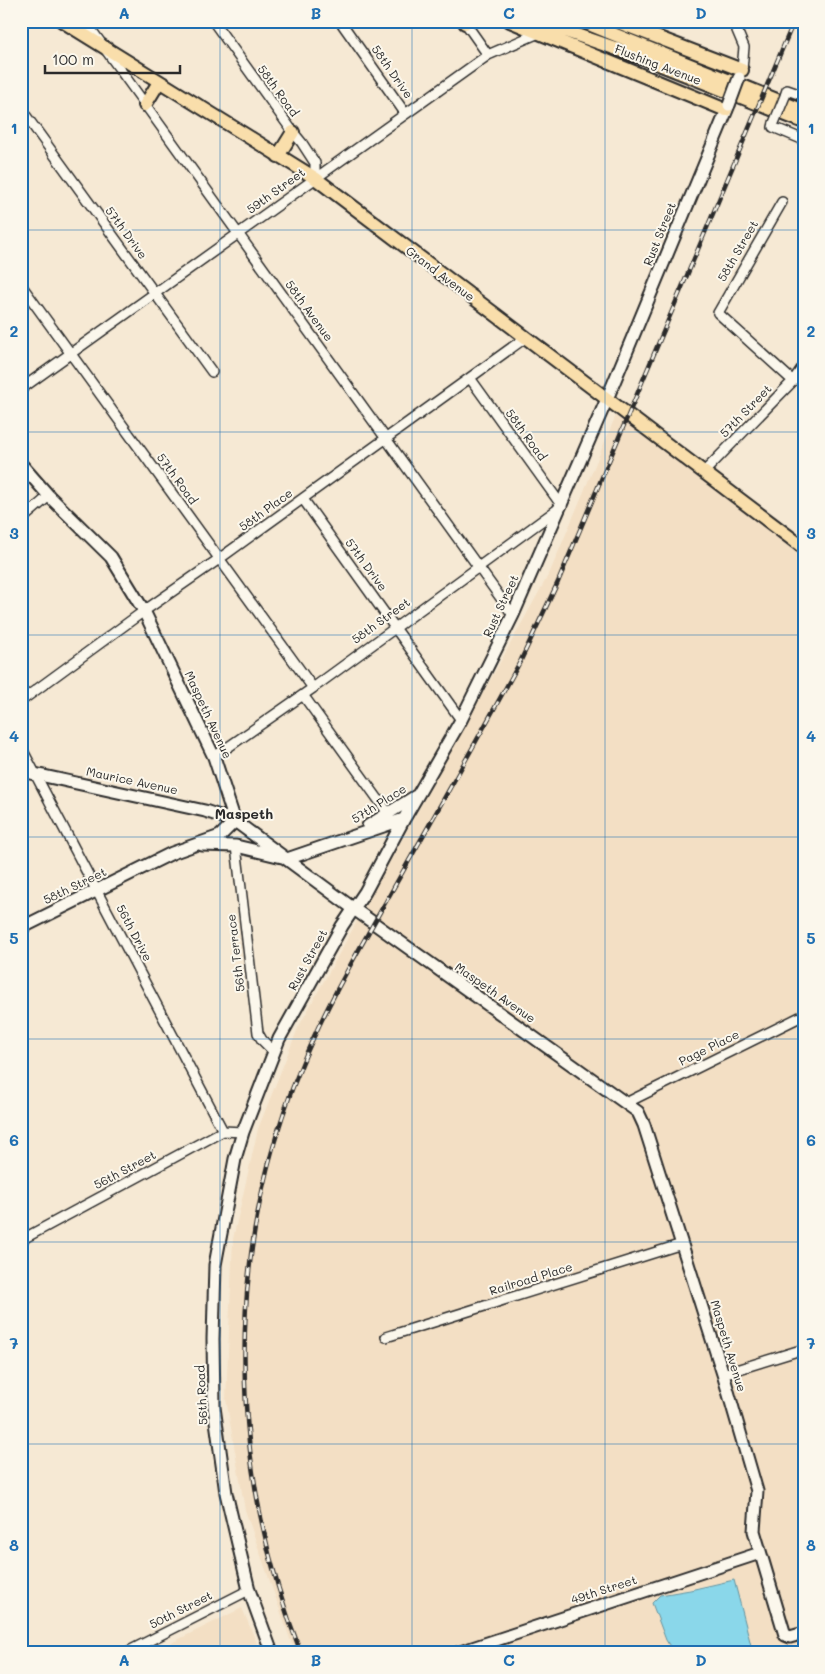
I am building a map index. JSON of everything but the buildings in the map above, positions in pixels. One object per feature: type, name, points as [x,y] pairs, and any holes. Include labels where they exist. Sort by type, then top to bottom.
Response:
[{"type":"main road","name":"Grand Avenue","points":[[62,21],[315,178],[804,548]]},
{"type":"main road","points":[[510,21],[537,27],[728,108]]},
{"type":"main road","name":"Flushing Avenue","points":[[581,21],[804,112]]},
{"type":"main road","points":[[620,22],[741,74]]},
{"type":"main road","name":"Flushing Avenue","points":[[537,27],[553,27],[646,59],[804,122]]},
{"type":"main road","name":"Rust Street","points":[[243,1132],[284,1030],[365,892],[404,819],[461,720],[513,615],[562,506],[741,74]]},
{"type":"main road","points":[[145,105],[160,82]]},
{"type":"main road","points":[[278,156],[293,132]]},
{"type":"main road","name":"Maspeth Avenue","points":[[21,464],[49,496],[111,557],[144,611],[214,757],[235,821],[354,910],[638,1112],[644,1124],[723,1374],[757,1490],[754,1532],[785,1635],[787,1637],[804,1632]]},
{"type":"main road","name":"Maurice Avenue","points":[[21,771],[205,811],[235,821]]},
{"type":"main road","name":"57th Place","points":[[354,835],[418,795]]},
{"type":"main road","name":"57th Place","points":[[287,859],[404,819]]},
{"type":"main road","name":"58th Street","points":[[21,928],[172,853],[220,836],[235,821]]},
{"type":"main road","name":"58th Street","points":[[195,845],[236,846],[287,859]]},
{"type":"main road","name":"56th Road","points":[[243,1132],[235,1159],[216,1266],[213,1339],[214,1408],[226,1493],[249,1590],[272,1653]]},
{"type":"main road","name":"49th Street","points":[[457,1653],[760,1553]]},
{"type":"street","name":"58th Avenue","points":[[85,21],[513,615]]},
{"type":"street","name":"58th Road","points":[[213,21],[315,163],[315,178]]},
{"type":"street","name":"58th Drive","points":[[340,21],[405,113]]},
{"type":"street","points":[[733,21],[744,47],[741,74]]},
{"type":"street","points":[[465,22],[488,55]]},
{"type":"street","name":"59th Street","points":[[21,389],[405,113],[488,55],[537,27]]},
{"type":"street","points":[[804,96],[788,90],[773,127],[804,140]]},
{"type":"street","name":"57th Drive","points":[[21,109],[212,372]]},
{"type":"street","name":"58th Street","points":[[782,202],[718,313],[793,381]]},
{"type":"street","name":"57th Road","points":[[21,285],[313,688]]},
{"type":"street","name":"58th Place","points":[[21,701],[526,338]]},
{"type":"street","name":"57th Street","points":[[704,472],[793,381],[804,365]]},
{"type":"street","name":"58th Road","points":[[470,378],[562,506]]},
{"type":"street","points":[[21,520],[49,496]]},
{"type":"street","name":"57th Drive","points":[[303,499],[461,720]]},
{"type":"street","name":"58th Street","points":[[214,757],[313,688],[562,506]]},
{"type":"street","points":[[303,695],[388,813]]},
{"type":"street","name":"56th Drive","points":[[21,747],[223,1132]]},
{"type":"street","name":"56th Terrace","points":[[236,846],[258,1033],[274,1052]]},
{"type":"street","name":"Page Place","points":[[626,1103],[804,1015]]},
{"type":"street","name":"56th Street","points":[[21,1240],[223,1132],[243,1132]]},
{"type":"street","name":"Railroad Place","points":[[386,1337],[682,1244]]},
{"type":"street","points":[[723,1374],[804,1350]]},
{"type":"street","name":"50th Street","points":[[125,1653],[249,1590]]},
{"type":"shaded area","points":[[619,408],[804,547],[804,1653],[751,1653],[733,1580],[660,1595],[652,1602],[666,1640],[674,1653],[295,1653],[245,1510],[226,1399],[233,1239],[258,1129],[298,1028],[550,572]]},
{"type":"shaded area","points":[[242,1608],[261,1653],[151,1653]]},
{"type":"water","points":[[734,1580],[753,1653],[674,1653],[666,1640],[652,1603],[660,1595]]},
{"type":"railway","points":[[301,1653],[277,1581],[259,1508],[248,1433],[244,1358],[248,1283],[259,1209],[277,1136],[302,1064],[333,997],[521,660],[558,582],[794,21]]},
{"type":"district","name":"Maspeth","points":[[244,814]]}]
